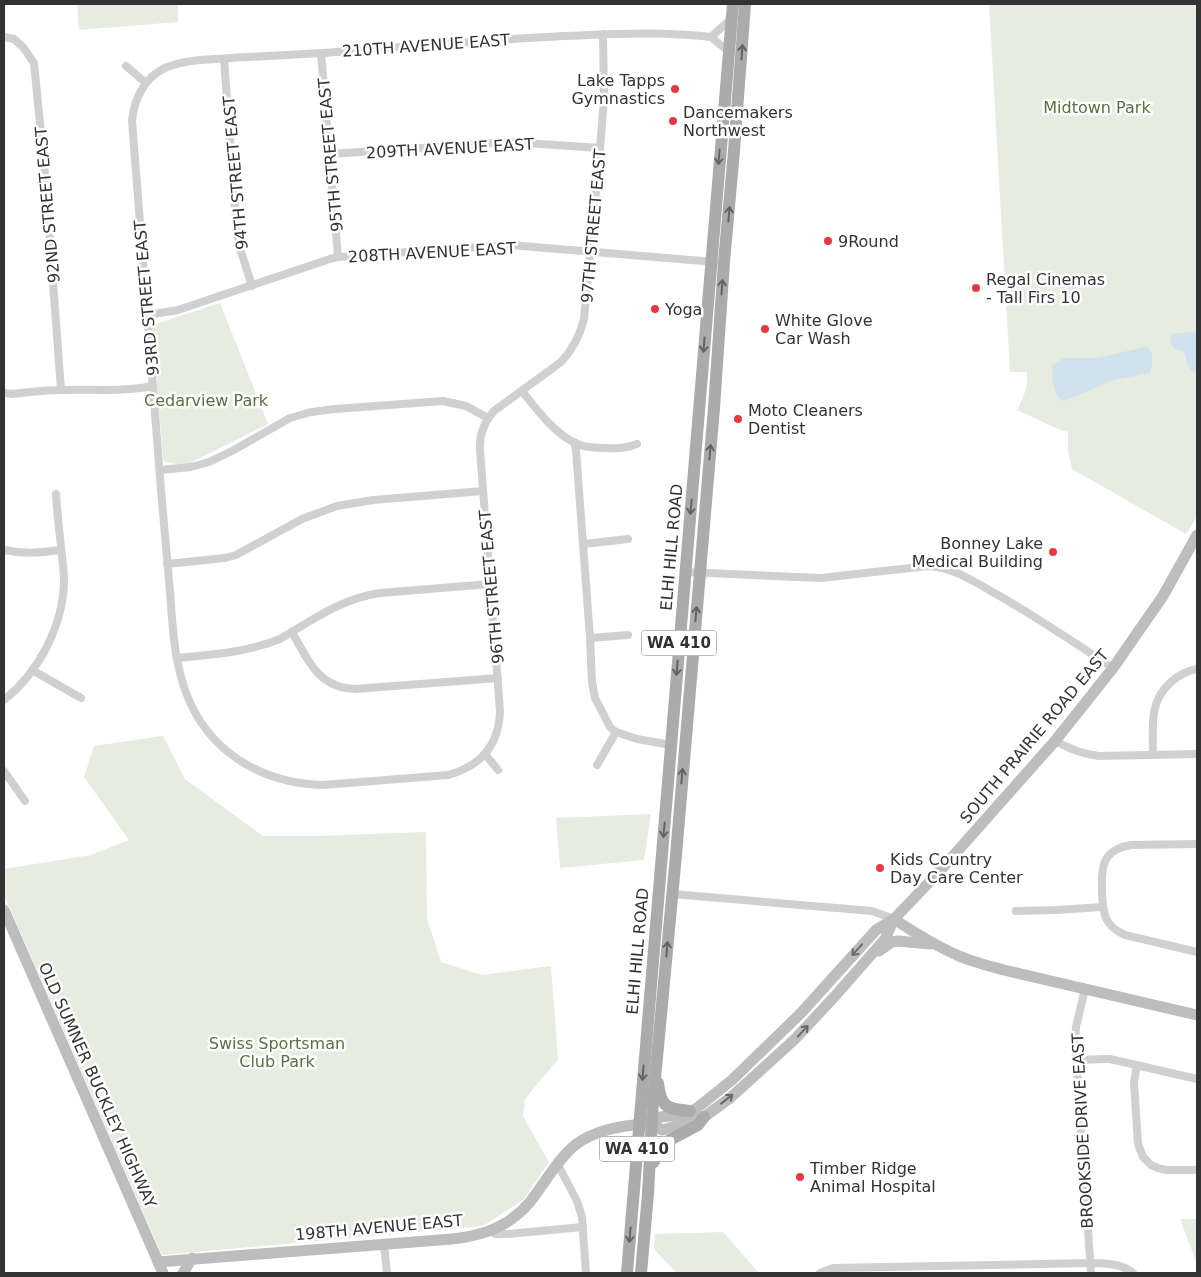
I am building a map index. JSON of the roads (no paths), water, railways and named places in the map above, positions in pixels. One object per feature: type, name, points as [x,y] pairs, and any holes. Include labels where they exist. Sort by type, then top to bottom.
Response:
[{"type":"main road","name":"ELHI HILL ROAD","points":[[641,1273],[648,1194],[645,1124],[671,745],[732,4]]},
{"type":"main road","name":"ELHI HILL ROAD","points":[[626,1273],[645,1124],[658,1048],[714,408],[745,4]]},
{"type":"main road","name":"SOUTH PRAIRIE ROAD EAST","points":[[645,1124],[660,1117],[690,1112],[732,1080],[801,1013],[876,930],[894,919],[938,873],[1055,741],[1113,668],[1163,596],[1197,535]]},
{"type":"main road","name":"OLD SUMNER BUCKLEY HIGHWAY","points":[[4,910],[163,1273]]},
{"type":"main road","name":"SOUTH PRAIRIE ROAD EAST","points":[[645,1124],[662,1130],[690,1122],[704,1117],[730,1098],[795,1039],[836,995],[885,939],[894,919]]},
{"type":"main road","points":[[894,919],[938,946],[981,964],[1197,1015]]},
{"type":"main road","points":[[871,955],[892,942],[898,941],[938,946]]},
{"type":"main road","points":[[658,1048],[660,1096],[667,1106],[690,1112]]},
{"type":"main road","points":[[648,1194],[652,1182],[654,1158],[657,1149],[664,1143],[698,1125],[704,1117]]},
{"type":"main road","name":"198TH AVENUE EAST","points":[[158,1262],[461,1238],[491,1231],[514,1216],[530,1202],[558,1163],[575,1146],[590,1137],[609,1130],[645,1124]]},
{"type":"main road","points":[[183,1273],[192,1258]]},
{"type":"street","points":[[728,52],[712,37],[731,19]]},
{"type":"street","name":"210TH AVENUE EAST","points":[[146,83],[160,71],[183,62],[480,40],[603,34],[665,32],[712,37]]},
{"type":"street","name":"97TH STREET EAST","points":[[488,418],[497,408],[561,362],[569,353],[581,331],[591,252],[604,99],[603,34]]},
{"type":"street","name":"92ND STREET EAST","points":[[4,37],[14,39],[23,47],[29,53],[34,64],[45,174],[61,390]]},
{"type":"street","name":"95TH STREET EAST","points":[[321,53],[338,257]]},
{"type":"street","name":"94TH STREET EAST","points":[[224,59],[236,223],[239,245],[252,286]]},
{"type":"street","points":[[126,66],[146,83]]},
{"type":"street","name":"93RD STREET EAST","points":[[146,83],[140,91],[133,111],[132,121],[167,564],[177,658],[184,690],[189,702],[200,722],[215,741],[238,760],[257,771],[289,782],[323,785],[448,775],[469,767],[485,754]]},
{"type":"street","name":"209TH AVENUE EAST","points":[[330,154],[510,142],[600,148]]},
{"type":"street","name":"208TH AVENUE EAST","points":[[148,315],[178,310],[338,257],[510,245],[724,262]]},
{"type":"street","points":[[4,393],[144,388],[153,386]]},
{"type":"street","points":[[522,391],[546,421],[582,446],[629,448],[637,444]]},
{"type":"street","points":[[160,470],[191,467],[209,462],[290,418],[311,412],[443,401],[466,406],[488,418]]},
{"type":"street","name":"96TH STREET EAST","points":[[485,754],[494,741],[500,721],[479,446],[483,427],[488,418]]},
{"type":"street","points":[[574,442],[584,544],[592,682],[595,698],[610,727],[616,732],[637,739],[671,745]]},
{"type":"street","points":[[167,564],[225,558],[236,555],[302,519],[343,505],[373,500],[483,491]]},
{"type":"street","points":[[4,700],[14,692],[32,670],[47,647],[55,626],[64,582],[56,494]]},
{"type":"street","points":[[584,544],[628,539]]},
{"type":"street","points":[[4,550],[30,554],[61,550]]},
{"type":"street","points":[[684,572],[821,578],[937,566],[965,576],[1030,614],[1113,668]]},
{"type":"street","points":[[177,658],[246,649],[270,643],[345,602],[362,596],[490,584]]},
{"type":"street","points":[[292,632],[314,670],[325,681],[340,687],[355,689],[498,678]]},
{"type":"street","points":[[590,638],[628,635]]},
{"type":"street","points":[[1153,755],[1153,714],[1156,703],[1172,680],[1186,671],[1197,669]]},
{"type":"street","points":[[32,670],[81,698]]},
{"type":"street","points":[[597,765],[616,732]]},
{"type":"street","points":[[1055,741],[1088,755],[1197,754]]},
{"type":"street","points":[[485,754],[498,770]]},
{"type":"street","points":[[4,770],[24,801]]},
{"type":"street","points":[[1197,844],[1132,846],[1118,849],[1109,856],[1102,868],[1101,875],[1104,914],[1108,922],[1118,932],[1197,952]]},
{"type":"street","points":[[672,894],[872,911],[894,919]]},
{"type":"street","points":[[1016,911],[1103,907]]},
{"type":"street","name":"BROOKSIDE DRIVE EAST","points":[[1085,989],[1076,1027],[1092,1273]]},
{"type":"street","points":[[1077,1060],[1105,1059],[1197,1079]]},
{"type":"street","points":[[1137,1066],[1134,1078],[1134,1091],[1138,1144],[1143,1156],[1151,1165],[1158,1168],[1166,1170],[1197,1170]]},
{"type":"street","points":[[558,1163],[577,1201],[582,1217],[586,1273]]},
{"type":"street","points":[[491,1231],[495,1234],[508,1234],[583,1227]]},
{"type":"street","points":[[384,1244],[387,1273]]},
{"type":"street","points":[[820,1273],[833,1268],[876,1271],[977,1270],[1091,1263],[1118,1265],[1126,1267],[1133,1273]]},
{"type":"water","points":[[1197,331],[1197,373],[1189,368],[1184,352],[1174,349],[1171,340],[1172,334]]},
{"type":"water","points":[[1145,347],[1152,354],[1150,373],[1113,380],[1064,401],[1057,395],[1052,365],[1062,358],[1097,358]]},
{"type":"place","name":"Lake Tapps Gymnastics","points":[[675,89]]},
{"type":"place","name":"Dancemakers Northwest","points":[[673,121]]},
{"type":"place","name":"9Round","points":[[828,241]]},
{"type":"place","name":"Regal Cinemas - Tall Firs 10","points":[[976,288]]},
{"type":"place","name":"Yoga","points":[[655,309]]},
{"type":"place","name":"White Glove Car Wash","points":[[765,329]]},
{"type":"place","name":"Moto Cleaners Dentist","points":[[738,419]]},
{"type":"place","name":"Bonney Lake Medical Building","points":[[1053,552]]},
{"type":"place","name":"Kids Country Day Care Center","points":[[880,868]]},
{"type":"place","name":"Timber Ridge Animal Hospital","points":[[800,1177]]},
{"type":"park label","name":"Midtown Park","points":[[1097,107]]},
{"type":"park label","name":"Cedarview Park","points":[[206,400]]},
{"type":"park label","name":"Swiss Sportsman Club Park","points":[[277,1052]]}]
